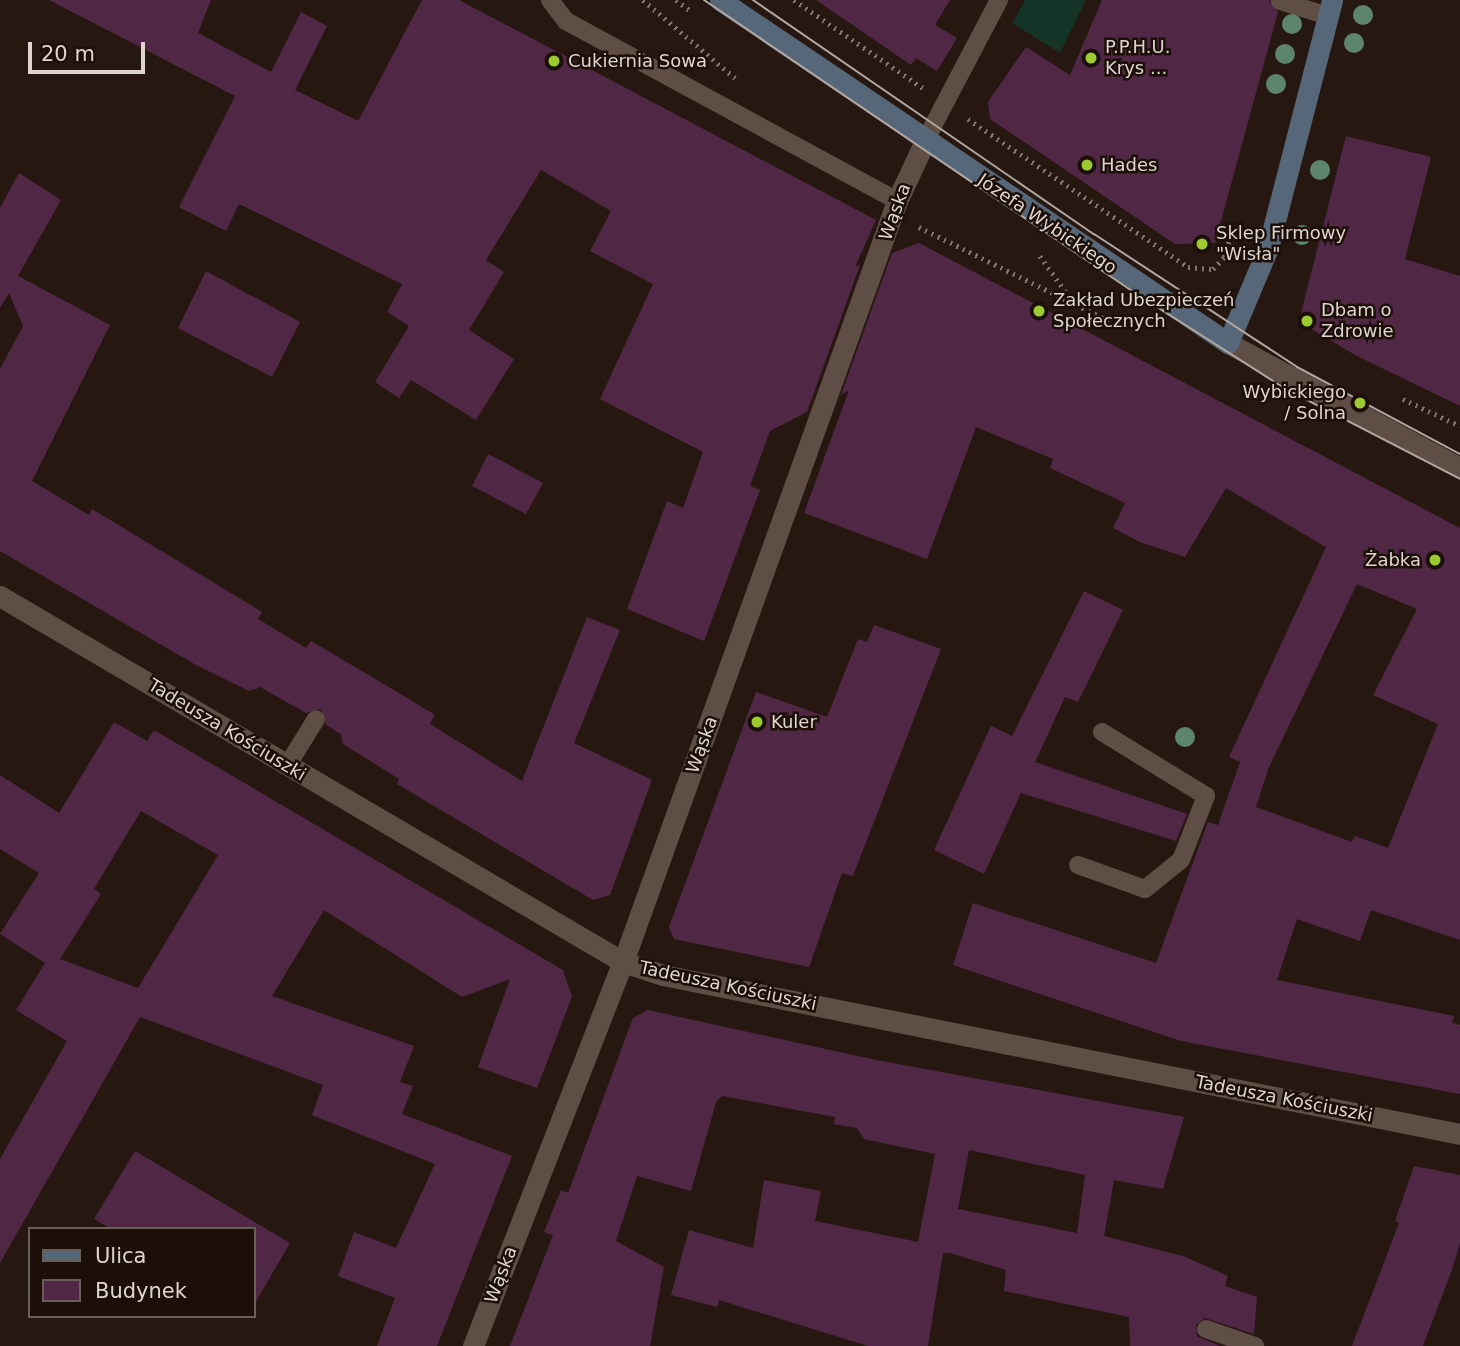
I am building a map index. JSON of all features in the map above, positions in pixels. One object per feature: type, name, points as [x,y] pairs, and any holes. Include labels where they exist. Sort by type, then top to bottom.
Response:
[{"type":"street","name":"Józefa Wybickiego","points":[[719,0],[1228,343],[1460,468]]},
{"type":"street","points":[[1228,343],[1268,248],[1330,8]]},
{"type":"street","name":"Wąska","points":[[473,1346],[624,962],[897,201],[925,141]]},
{"type":"street","name":"Tadeusza Kościuszki","points":[[0,596],[624,962],[663,975],[1460,1134]]},
{"type":"lane","points":[[550,0],[566,21],[897,201]]},
{"type":"lane","points":[[925,141],[942,101],[999,0]]},
{"type":"lane","points":[[1280,1],[1330,8]]},
{"type":"lane","points":[[288,766],[316,719]]},
{"type":"lane","points":[[1077,865],[1145,889],[1181,860],[1206,796],[1102,732]]},
{"type":"lane","points":[[1206,1329],[1255,1346]]},
{"type":"path","points":[[643,0],[737,80]]},
{"type":"path","points":[[794,0],[1188,267],[1213,268],[1224,257],[1230,237]]},
{"type":"path","points":[[891,222],[907,229],[924,225],[1111,322]]},
{"type":"path","points":[[1034,247],[1074,303]]},
{"type":"green space","points":[[1025,0],[1086,0],[1060,53],[1012,23]]},
{"type":"building","points":[[49,0],[211,0],[198,33],[271,72],[301,12],[327,26],[295,90],[358,121],[422,0],[459,0],[876,220],[855,267],[860,265],[807,412],[770,431],[750,486],[760,490],[704,641],[627,609],[667,501],[683,508],[703,452],[600,399],[653,284],[590,251],[611,211],[541,170],[486,260],[504,272],[469,330],[514,359],[476,420],[411,380],[399,398],[375,382],[409,326],[387,312],[402,284],[239,204],[226,231],[179,207],[235,96]]},
{"type":"building","points":[[816,0],[950,0],[935,25],[957,38],[937,71],[916,58],[911,65]]},
{"type":"building","points":[[1102,0],[1269,0],[1278,12],[1215,243],[1175,244],[990,119],[988,102],[1026,47],[1070,75]]},
{"type":"building","points":[[1346,136],[1431,157],[1405,259],[1460,276],[1460,406],[1355,355],[1308,327],[1313,317],[1301,313]]},
{"type":"building","points":[[19,173],[61,200],[18,276],[110,325],[32,481],[89,515],[92,509],[262,612],[258,619],[306,648],[311,641],[435,715],[430,724],[522,781],[587,617],[620,630],[574,743],[652,780],[610,895],[593,900],[397,784],[399,779],[343,744],[341,734],[326,725],[321,709],[306,713],[260,687],[249,691],[196,665],[0,551],[0,369],[23,326],[9,293],[0,308],[0,208]]},
{"type":"building","points":[[919,243],[1460,528],[1460,940],[1371,910],[1360,941],[1297,919],[1277,980],[1454,1016],[1452,1023],[1460,1025],[1460,1094],[1181,1041],[953,965],[973,903],[1156,963],[1208,822],[1218,825],[1240,762],[1229,757],[1326,547],[1226,488],[1185,557],[1140,542],[1113,528],[1125,503],[1050,468],[1053,459],[976,427],[927,559],[804,513],[849,390],[841,395],[892,253]],"holes":[[[1357,584],[1417,609],[1373,695],[1438,724],[1388,848],[1355,836],[1352,842],[1256,807],[1269,767]]]},
{"type":"building","points":[[206,271],[300,322],[272,377],[178,328]]},
{"type":"building","points":[[488,454],[543,483],[526,514],[472,486]]},
{"type":"building","points":[[1084,591],[1123,610],[1078,702],[1065,697],[1035,762],[1187,814],[1176,841],[1021,793],[984,874],[934,850],[991,726],[1012,736]]},
{"type":"building","points":[[874,625],[941,649],[853,876],[842,873],[809,967],[674,939],[669,927],[756,692],[827,717],[858,639],[867,642]]},
{"type":"building","points":[[114,722],[147,741],[154,730],[563,970],[572,997],[537,1088],[478,1067],[510,979],[462,997],[324,910],[272,996],[414,1046],[400,1082],[413,1086],[402,1114],[512,1156],[437,1346],[377,1346],[395,1298],[338,1276],[354,1232],[396,1248],[435,1164],[312,1115],[323,1085],[140,1017],[0,1263],[0,1159],[67,1041],[16,1010],[45,963],[0,934],[39,873],[0,849],[0,775],[59,813]],"holes":[[[141,811],[218,855],[138,988],[60,959],[101,894],[94,889]]]},
{"type":"building","points":[[648,1010],[871,1059],[1184,1117],[1163,1189],[1114,1180],[1104,1236],[1183,1256],[1228,1276],[1225,1286],[1257,1297],[1254,1334],[1205,1318],[1196,1325],[1197,1336],[1220,1346],[1130,1346],[1129,1317],[1004,1291],[1006,1270],[950,1253],[943,1253],[928,1346],[868,1346],[719,1300],[717,1307],[671,1295],[689,1230],[753,1248],[764,1180],[821,1191],[815,1221],[918,1242],[935,1154],[864,1139],[857,1128],[834,1124],[835,1117],[722,1096],[716,1102],[691,1191],[637,1176],[616,1241],[664,1267],[650,1346],[510,1346],[553,1235],[544,1232],[561,1190],[568,1193],[633,1018]],"holes":[[[969,1150],[1085,1175],[1077,1233],[958,1209]]]},
{"type":"building","points":[[135,1151],[290,1243],[256,1302],[256,1227],[108,1227],[94,1219]]},
{"type":"building","points":[[1414,1166],[1460,1175],[1460,1242],[1453,1267],[1423,1346],[1352,1346],[1399,1223],[1395,1221]]},
{"type":"tram line","points":[[704,0],[1132,291],[1286,389],[1460,479]]},
{"type":"tram line","points":[[753,0],[1094,234],[1297,367],[1460,454]]},
{"type":"place","name":"P.P.H.U. Krys ...","points":[[1091,58]]},
{"type":"place","name":"Cukiernia Sowa","points":[[554,61]]},
{"type":"place","name":"Hades","points":[[1087,165]]},
{"type":"place","name":"Sklep Firmowy \"Wisła\"","points":[[1202,244]]},
{"type":"place","name":"Zakład Ubezpieczeń Społecznych","points":[[1039,311]]},
{"type":"place","name":"Dbam o Zdrowie","points":[[1307,321]]},
{"type":"place","name":"Wybickiego / Solna","points":[[1360,403]]},
{"type":"place","name":"Żabka","points":[[1435,560]]},
{"type":"place","name":"Kuler","points":[[757,722]]}]
